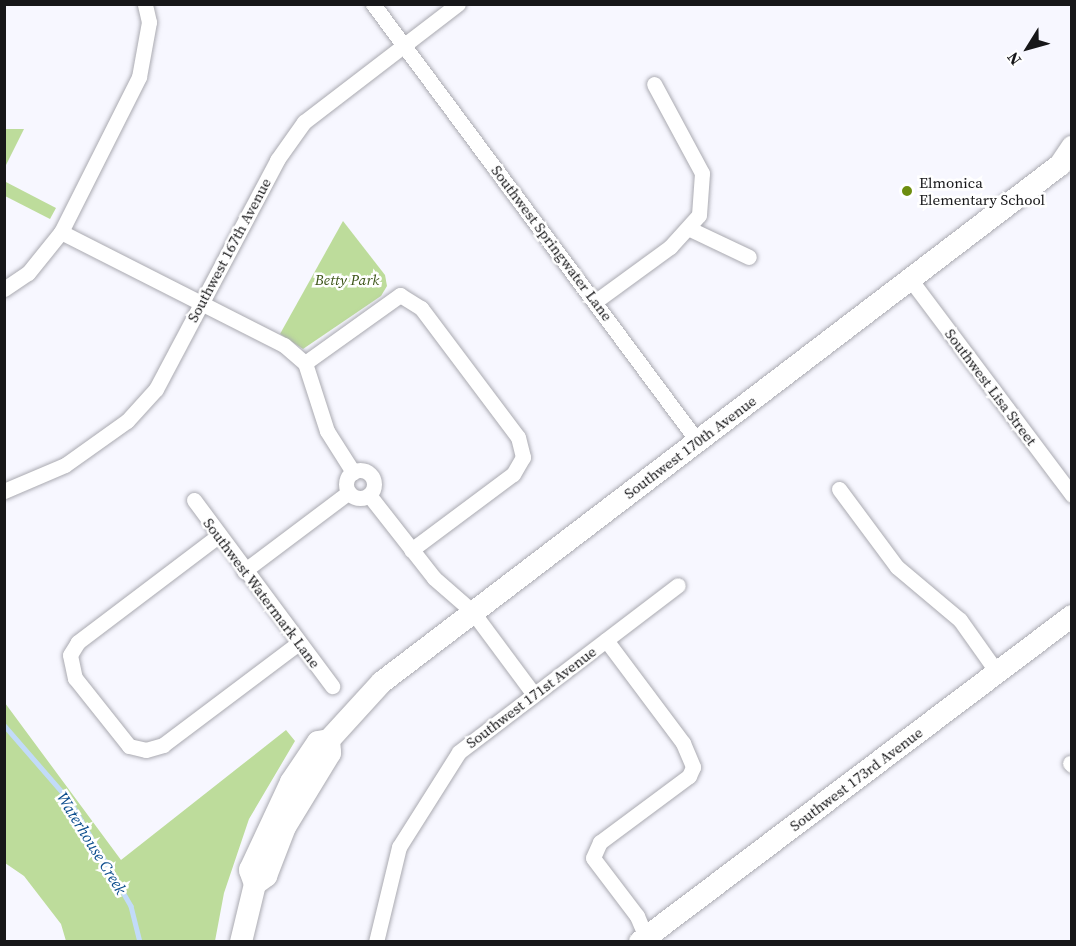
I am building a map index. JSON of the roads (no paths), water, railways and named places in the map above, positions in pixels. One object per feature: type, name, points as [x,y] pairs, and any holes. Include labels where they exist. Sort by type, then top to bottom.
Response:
[{"type":"main road","name":"Southwest 170th Avenue","points":[[241,942],[255,884],[250,870],[277,809],[318,742],[328,740],[382,682],[472,612],[1068,159]]},
{"type":"main road","name":"Southwest 173rd Avenue","points":[[645,940],[1071,616]]},
{"type":"street","points":[[4,289],[28,273],[61,232],[139,77],[149,22],[145,4]]},
{"type":"street","name":"Southwest Springwater Lane","points":[[373,4],[596,301],[698,442]]},
{"type":"street","name":"Southwest 167th Avenue","points":[[4,491],[65,465],[127,421],[156,389],[277,159],[304,122],[458,4]]},
{"type":"street","points":[[596,301],[690,229],[703,199],[702,173],[654,84]]},
{"type":"street","points":[[690,229],[749,257]]},
{"type":"street","points":[[61,232],[201,306],[284,345],[305,363],[327,431],[353,472],[372,476],[369,495],[411,550],[472,612],[532,693]]},
{"type":"street","name":"Southwest Lisa Street","points":[[910,279],[1071,495]]},
{"type":"street","points":[[305,363],[400,295],[421,308],[518,437],[523,457],[513,474],[411,550]]},
{"type":"street","points":[[353,472],[347,482],[349,492],[358,498],[369,495]]},
{"type":"street","points":[[839,489],[897,567],[960,620],[997,672]]},
{"type":"street","points":[[244,571],[349,492]]},
{"type":"street","name":"Southwest Watermark Lane","points":[[194,500],[297,644],[332,686]]},
{"type":"street","points":[[218,536],[78,642],[70,655],[75,678],[124,741],[146,750],[163,745],[297,644]]},
{"type":"street","name":"Southwest 171st Avenue","points":[[376,942],[388,879],[412,818],[447,766],[532,693],[678,585]]},
{"type":"street","points":[[606,640],[683,742],[693,767],[689,776],[595,850],[593,858],[645,940]]},
{"type":"waterway","name":"Waterhouse Creek","points":[[4,725],[70,801],[131,906],[140,942]]},
{"type":"place","name":"Elmonica Elementary School","points":[[907,191]]},
{"type":"park label","name":"Betty Park","points":[[347,280]]}]
